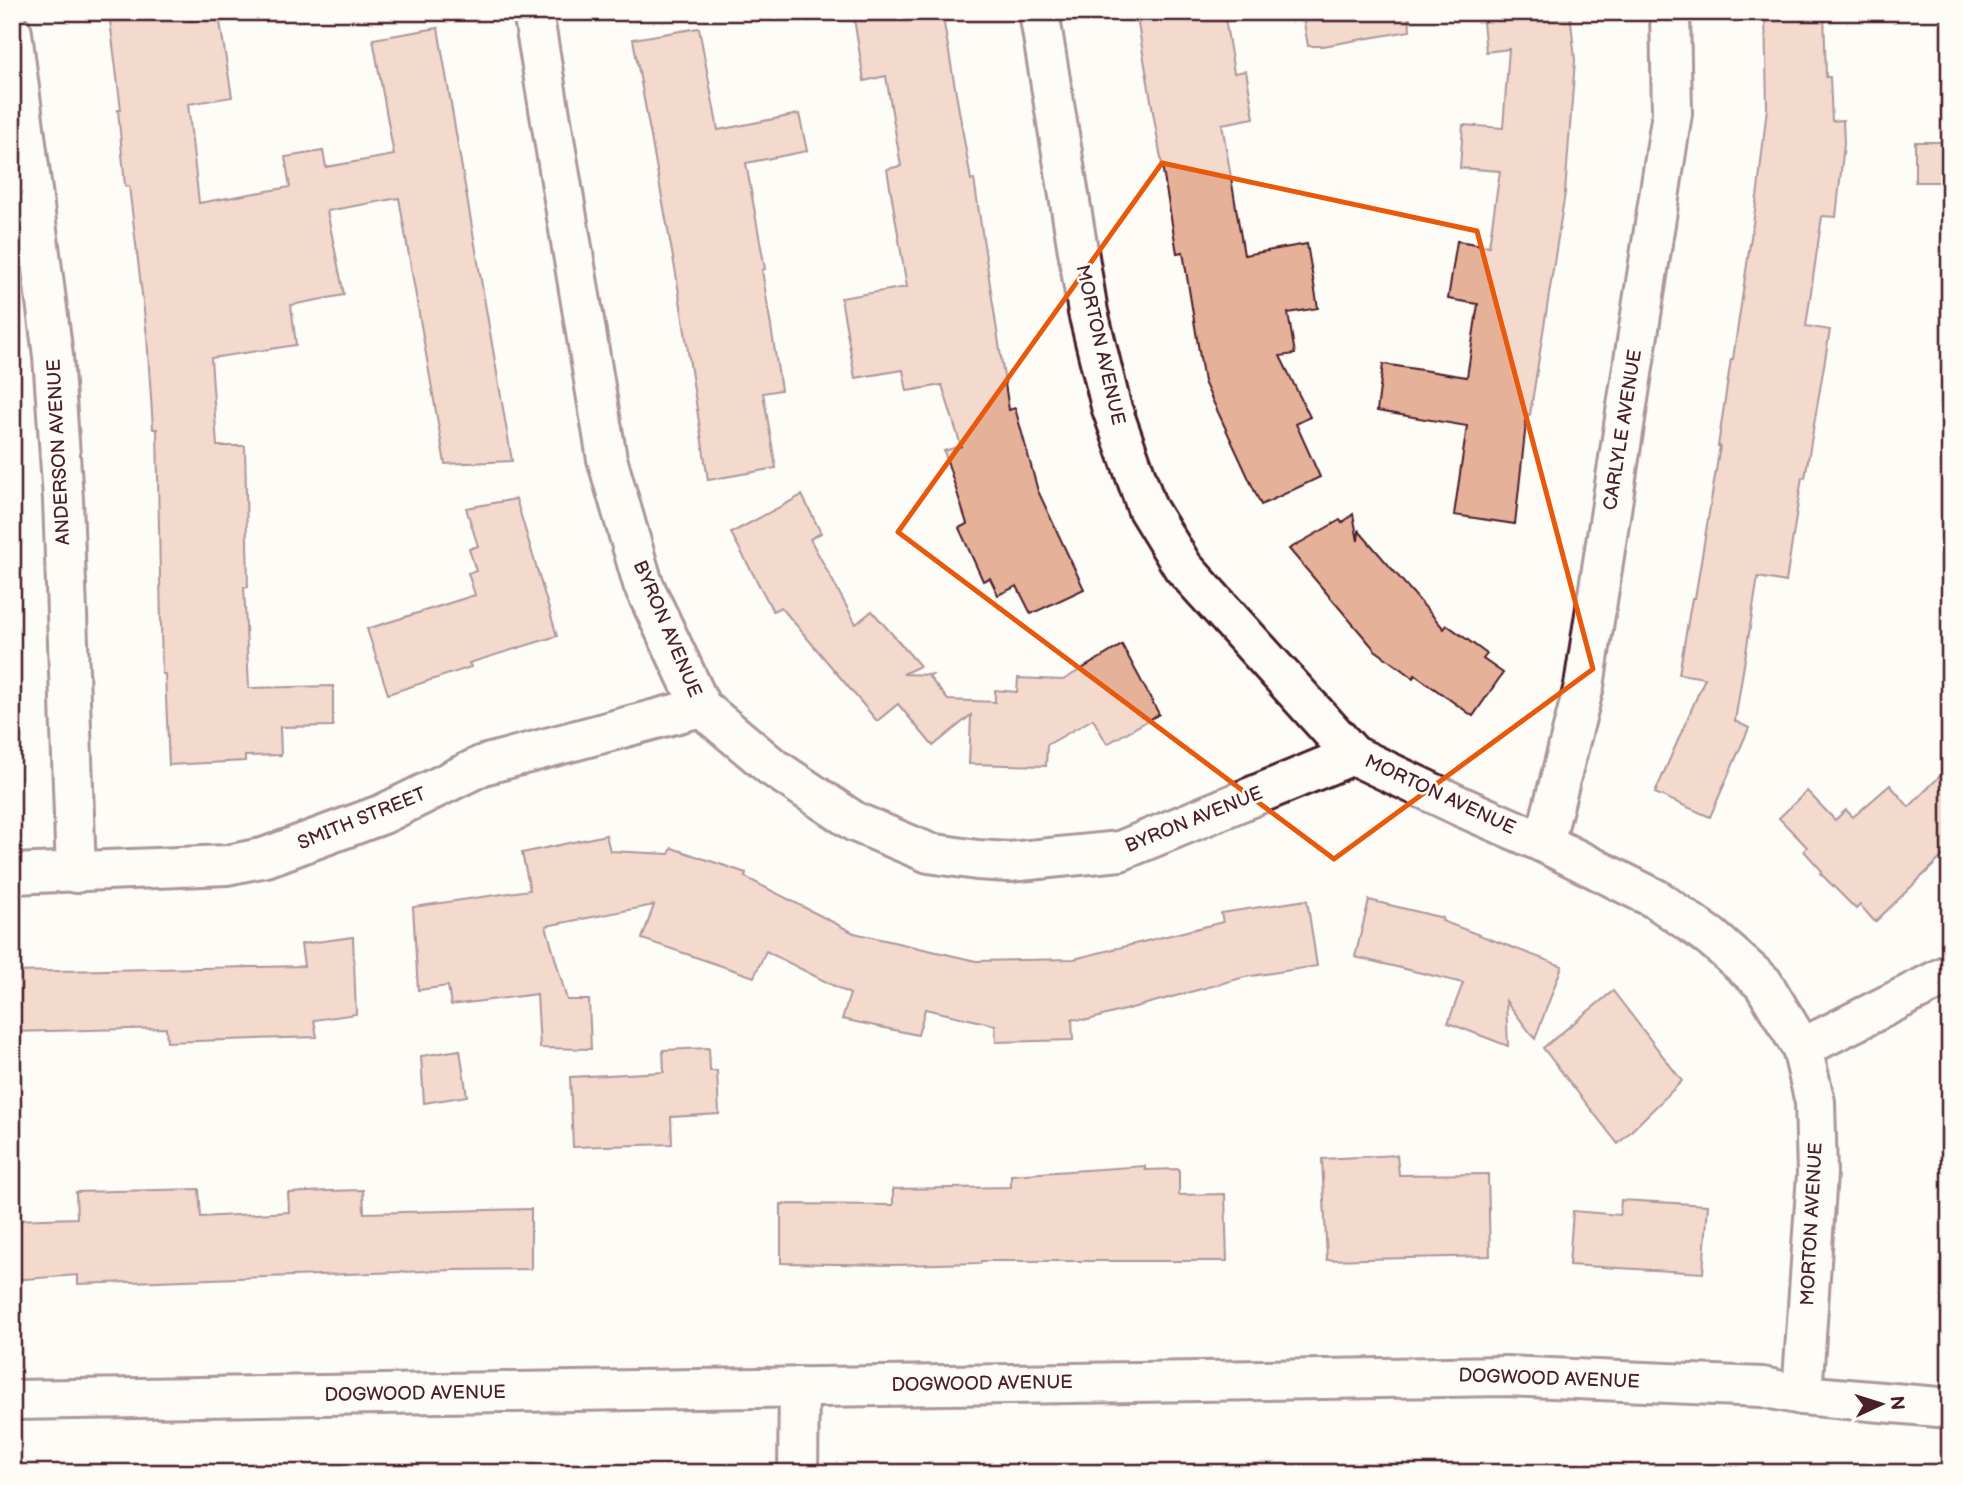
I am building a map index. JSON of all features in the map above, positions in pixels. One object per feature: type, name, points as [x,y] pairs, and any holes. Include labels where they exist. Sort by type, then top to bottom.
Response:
[{"type":"street","name":"BYRON AVENUE","points":[[533,12],[607,459],[643,584],[701,707],[771,766],[855,822],[929,853],[977,860],[1009,862],[1120,851],[1353,755]]},
{"type":"street","name":"MORTON AVENUE","points":[[1039,12],[1088,312],[1111,406],[1147,508],[1183,567],[1353,755],[1544,843],[1656,899],[1711,937],[1763,983],[1802,1048],[1815,1102],[1817,1174],[1802,1395]]},
{"type":"street","name":"CARLYLE AVENUE","points":[[1544,843],[1584,686],[1670,127],[1670,12]]},
{"type":"street","name":"ANDERSON AVENUE","points":[[12,33],[54,356],[63,499],[76,873]]},
{"type":"street","name":"SMITH STREET","points":[[12,874],[227,865],[266,857],[383,814],[484,765],[701,707]]},
{"type":"street","points":[[1802,1048],[1950,974]]},
{"type":"street","name":"DOGWOOD AVENUE","points":[[12,1400],[1506,1376],[1762,1387],[1802,1395],[1950,1408]]},
{"type":"street","points":[[798,1473],[799,1387]]},
{"type":"highlighted area","points":[[1162,163],[1477,231],[1593,669],[1334,859],[898,532]]},
{"type":"building","points":[[109,12],[188,12],[189,21],[219,16],[232,97],[188,104],[199,203],[290,187],[285,157],[323,151],[326,167],[394,155],[373,39],[438,28],[512,461],[445,464],[399,198],[327,211],[344,295],[291,305],[296,345],[211,358],[217,446],[245,446],[248,587],[244,587],[249,688],[333,686],[333,726],[280,727],[281,755],[245,756],[245,761],[169,765],[165,674],[162,674],[157,429],[153,429],[147,336],[129,186],[125,186],[118,110],[121,110]]},
{"type":"building","points":[[853,12],[942,12],[971,180],[974,179],[1009,410],[1015,408],[1038,491],[1084,589],[1031,614],[1017,586],[998,595],[990,578],[983,581],[959,528],[967,524],[944,451],[961,446],[942,385],[907,391],[903,370],[855,378],[841,298],[907,287],[887,169],[901,166],[886,76],[864,81]]},
{"type":"building","points":[[1136,12],[1224,12],[1234,73],[1246,71],[1254,118],[1222,124],[1244,255],[1307,244],[1318,308],[1288,313],[1295,354],[1280,356],[1310,417],[1296,424],[1320,477],[1261,505],[1204,382],[1183,252],[1177,253]]},
{"type":"building","points":[[1302,12],[1409,12],[1410,31],[1323,46],[1308,46]]},
{"type":"building","points":[[1482,12],[1570,12],[1575,60],[1565,193],[1530,415],[1527,414],[1515,524],[1454,515],[1467,426],[1377,411],[1383,364],[1467,377],[1478,304],[1448,299],[1457,241],[1489,246],[1500,171],[1460,168],[1463,125],[1503,128],[1509,49],[1486,52]]},
{"type":"building","points":[[1765,12],[1824,12],[1826,77],[1830,77],[1832,121],[1843,120],[1844,144],[1836,217],[1822,216],[1806,326],[1830,330],[1805,478],[1802,477],[1786,582],[1758,577],[1735,721],[1749,728],[1710,817],[1655,793],[1705,678],[1679,674],[1692,598],[1695,598],[1720,446],[1758,190],[1767,107]]},
{"type":"building","points":[[699,28],[718,130],[799,114],[807,151],[746,163],[765,269],[762,270],[781,390],[763,393],[776,468],[708,480],[676,274],[633,39]]},
{"type":"building","points":[[1915,142],[1950,142],[1950,182],[1915,182]]},
{"type":"building","points":[[802,495],[821,533],[810,539],[856,624],[872,611],[920,666],[903,674],[932,675],[929,677],[948,700],[995,702],[995,690],[1017,692],[1018,678],[1063,680],[1122,645],[1159,714],[1107,744],[1093,719],[1047,745],[1046,766],[969,764],[971,715],[933,746],[898,704],[877,721],[781,607],[773,611],[731,533]]},
{"type":"building","points":[[516,499],[557,636],[469,663],[471,667],[388,694],[367,629],[475,595],[468,573],[476,571],[469,549],[478,546],[466,508]]},
{"type":"building","points":[[1353,514],[1358,541],[1359,531],[1444,629],[1447,625],[1487,654],[1483,659],[1503,673],[1473,716],[1375,650],[1289,549],[1340,520],[1342,523]]},
{"type":"building","points":[[1950,766],[1950,849],[1875,922],[1860,905],[1856,909],[1820,873],[1822,871],[1804,851],[1807,847],[1779,818],[1807,791],[1835,820],[1846,810],[1853,817],[1890,785],[1909,807]]},
{"type":"building","points":[[606,835],[610,851],[669,854],[672,848],[746,873],[745,877],[854,933],[976,961],[1074,959],[1223,922],[1221,913],[1307,900],[1317,966],[1245,977],[1088,1020],[1072,1019],[1073,1040],[996,1042],[995,1025],[925,1009],[918,1035],[842,1019],[850,994],[766,951],[754,977],[642,939],[654,905],[546,926],[567,1000],[589,1000],[591,1049],[540,1048],[537,994],[451,1005],[448,986],[418,990],[413,907],[530,890],[522,853]]},
{"type":"building","points":[[1369,900],[1443,918],[1442,921],[1562,966],[1535,1039],[1506,1001],[1508,1046],[1448,1023],[1463,983],[1355,957]]},
{"type":"building","points":[[353,937],[356,1014],[314,1020],[317,1037],[167,1042],[166,1028],[12,1032],[12,972],[304,966],[301,944]]},
{"type":"building","points":[[1613,991],[1682,1081],[1618,1144],[1543,1048]]},
{"type":"building","points":[[709,1048],[710,1071],[717,1071],[719,1114],[671,1117],[672,1144],[573,1147],[570,1077],[664,1072],[663,1050]]},
{"type":"building","points":[[460,1050],[467,1096],[424,1103],[421,1056]]},
{"type":"building","points":[[1397,1155],[1399,1175],[1488,1174],[1490,1256],[1327,1260],[1322,1159]]},
{"type":"building","points":[[1145,1166],[1145,1170],[1179,1169],[1179,1195],[1225,1194],[1227,1261],[981,1261],[894,1265],[781,1263],[781,1204],[893,1205],[893,1189],[1011,1187],[1011,1175]]},
{"type":"building","points":[[199,1189],[201,1217],[289,1212],[288,1193],[363,1190],[364,1213],[531,1209],[531,1269],[78,1284],[78,1275],[12,1280],[12,1220],[77,1218],[76,1192]]},
{"type":"building","points":[[1621,1200],[1708,1205],[1703,1273],[1569,1265],[1573,1211],[1620,1215]]}]
